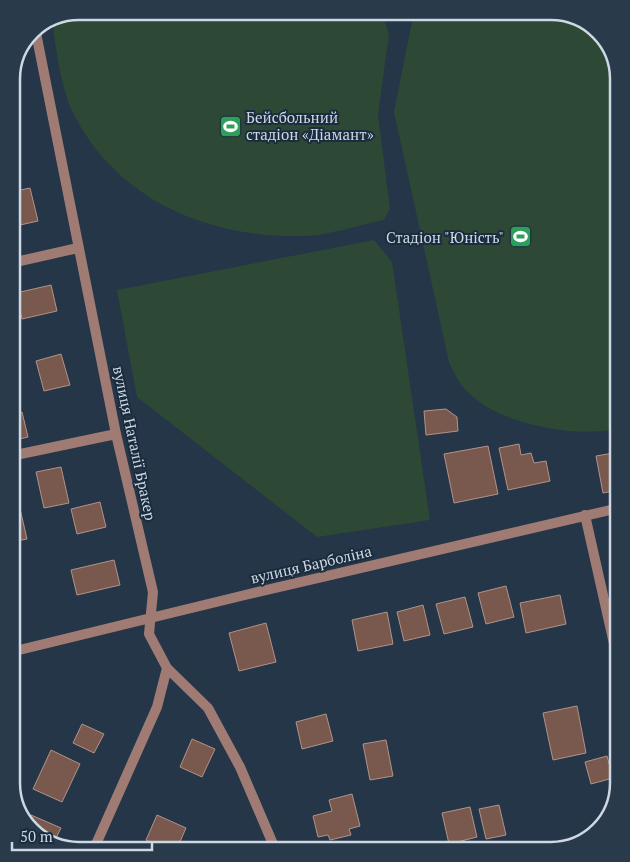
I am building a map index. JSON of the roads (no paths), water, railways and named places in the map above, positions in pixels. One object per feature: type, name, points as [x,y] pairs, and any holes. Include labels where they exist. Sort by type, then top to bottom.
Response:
[{"type":"street","name":"вулиця Наталії Бракер","points":[[37,37],[116,434],[153,592],[149,634],[167,668],[208,708],[240,767],[272,842]]},
{"type":"street","points":[[20,261],[78,248]]},
{"type":"street","points":[[20,454],[116,434]]},
{"type":"street","name":"вулиця Барболіна","points":[[20,650],[610,510]]},
{"type":"street","points":[[585,515],[610,626]]},
{"type":"street","points":[[97,842],[157,707],[167,668]]},
{"type":"place","name":"Бейсбольний стадіон «Діамант»","points":[[230,126]]},
{"type":"place","name":"Стадіон \"Юність\"","points":[[520,237]]}]
